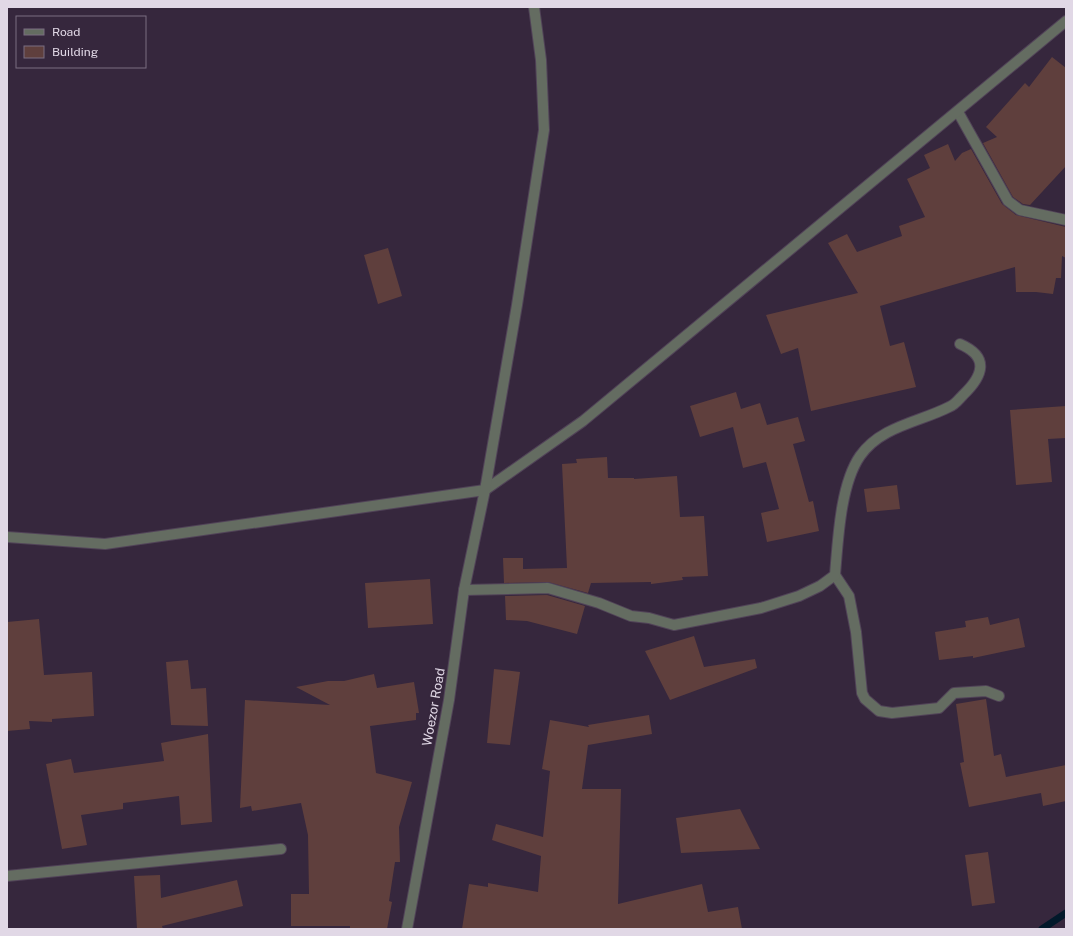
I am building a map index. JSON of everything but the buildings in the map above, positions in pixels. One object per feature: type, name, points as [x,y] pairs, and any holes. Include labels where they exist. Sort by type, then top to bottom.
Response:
[{"type":"street","name":"Woezor Road","points":[[407,929],[449,700],[464,590],[485,490],[517,305],[544,130],[541,60],[534,7]]},
{"type":"street","points":[[7,537],[105,544],[485,490],[583,421],[958,112],[1066,21]]},
{"type":"street","points":[[958,112],[1008,201],[1020,210],[1066,220]]},
{"type":"street","points":[[960,344],[969,348],[980,362],[980,374],[968,391],[951,407],[908,422],[877,439],[860,456],[850,477],[842,505],[835,575],[849,596],[856,632],[862,693],[872,706],[879,711],[892,713],[939,708],[954,693],[986,691],[999,696]]},
{"type":"street","points":[[464,590],[548,588],[599,603],[631,616],[649,618],[674,625],[761,608],[799,596],[820,586],[835,575]]},
{"type":"street","points":[[7,876],[281,849]]},
{"type":"waterway","points":[[1042,929],[1066,913]]}]
